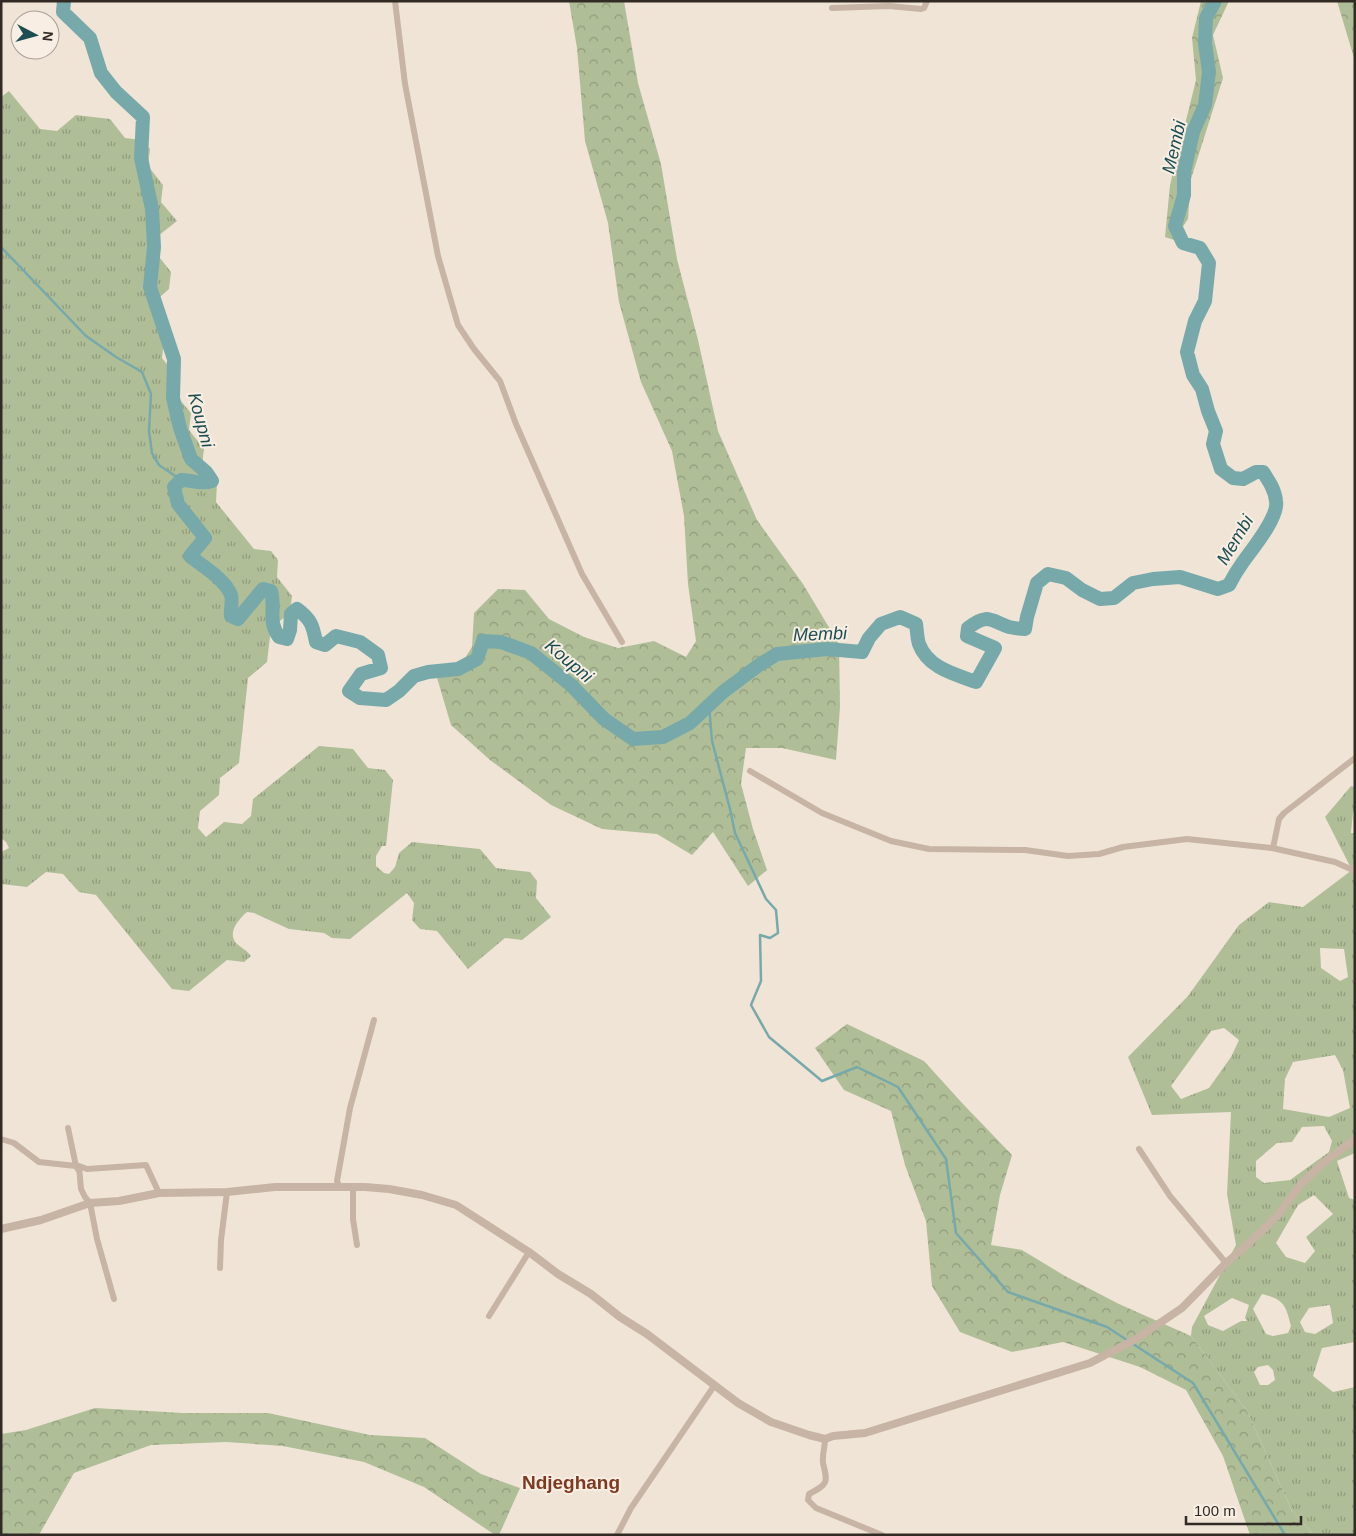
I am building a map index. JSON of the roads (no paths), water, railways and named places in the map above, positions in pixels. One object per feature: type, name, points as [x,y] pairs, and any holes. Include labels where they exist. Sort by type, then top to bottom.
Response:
[{"type":"street","points":[[395,1],[405,84],[438,256],[458,325],[500,381],[520,433],[582,574],[622,642]]},
{"type":"street","points":[[832,8],[889,6],[921,9],[924,8],[927,1]]},
{"type":"street","points":[[1274,848],[1279,819],[1284,813],[1355,758]]},
{"type":"street","points":[[750,771],[822,812],[891,841],[929,849],[1025,850],[1068,856],[1099,854],[1123,847],[1187,839],[1274,848],[1335,862],[1355,871]]},
{"type":"street","points":[[340,1188],[337,1181],[350,1108],[374,1020]]},
{"type":"street","points":[[68,1128],[82,1189],[90,1203],[97,1239],[114,1299]]},
{"type":"street","points":[[1,1139],[14,1142],[39,1162],[78,1166],[87,1169],[146,1165],[159,1193]]},
{"type":"street","points":[[1,1229],[41,1220],[90,1203],[119,1201],[159,1193],[227,1192],[276,1187],[389,1189],[422,1195],[456,1205],[529,1252],[558,1274],[591,1294],[620,1317],[647,1334],[738,1403],[771,1422],[825,1439],[833,1436],[865,1433],[1090,1363],[1136,1339],[1182,1308],[1226,1263],[1277,1216],[1302,1183],[1315,1170],[1355,1139]]},
{"type":"street","points":[[1139,1150],[1170,1196],[1226,1263]]},
{"type":"street","points":[[353,1188],[353,1219],[357,1245]]},
{"type":"street","points":[[220,1268],[227,1192]]},
{"type":"street","points":[[489,1316],[529,1252]]},
{"type":"street","points":[[617,1535],[631,1508],[714,1386]]},
{"type":"street","points":[[825,1439],[823,1463],[827,1475],[822,1487],[808,1494],[808,1500],[816,1508],[882,1535]]},
{"type":"waterway","name":"Koupni","points":[[64,1],[63,12],[90,38],[101,73],[116,92],[143,117],[141,158],[152,209],[154,247],[150,287],[174,359],[173,398],[180,428],[191,459],[206,472],[212,481],[181,480],[174,487],[178,504],[205,538],[190,556],[219,579],[228,589],[232,597],[231,616],[238,619],[263,589],[271,591],[273,625],[279,637],[287,639],[290,630],[291,614],[297,609],[311,623],[316,642],[325,645],[336,636],[360,642],[378,655],[381,668],[361,674],[349,691],[360,698],[386,700],[399,691],[414,676],[428,672],[458,669],[477,659],[483,641],[501,642],[531,653],[571,685],[604,719],[633,739],[663,737],[690,723],[723,692],[777,654],[827,649],[862,652],[869,638],[881,624],[900,617],[916,624],[919,644],[929,659],[951,673],[976,682],[995,648],[967,636],[968,628],[974,623],[989,619],[1009,627],[1025,629],[1037,583],[1048,574],[1066,578],[1082,590],[1100,599],[1114,598],[1133,583],[1153,579],[1180,577],[1218,589],[1229,585],[1239,567],[1270,524],[1276,508],[1276,501],[1273,489],[1263,472],[1256,472],[1243,479],[1233,478],[1221,469],[1213,444],[1216,431],[1202,389],[1193,375],[1187,352],[1195,321],[1205,301],[1209,263],[1200,248],[1183,243],[1175,226],[1184,195],[1184,172],[1193,132],[1205,105],[1209,72],[1205,43],[1206,18],[1215,1]]},
{"type":"waterway","points":[[1,247],[86,336],[142,372],[151,394],[149,431],[152,453],[159,465],[181,480]]},
{"type":"waterway","points":[[709,705],[712,741],[735,833],[766,899],[776,910],[778,933],[770,938],[760,935],[761,981],[751,1005],[769,1037],[822,1081],[857,1067],[898,1087],[946,1159],[956,1233],[1008,1292],[1107,1327],[1193,1383],[1285,1535]]},
{"type":"district","name":"Ndjeghang","points":[[571,1482]]},
{"type":"water label","name":"Membi","points":[[1174,147]]},
{"type":"water label","name":"Membi","points":[[1235,540]]},
{"type":"water label","name":"Membi","points":[[820,634]]}]
